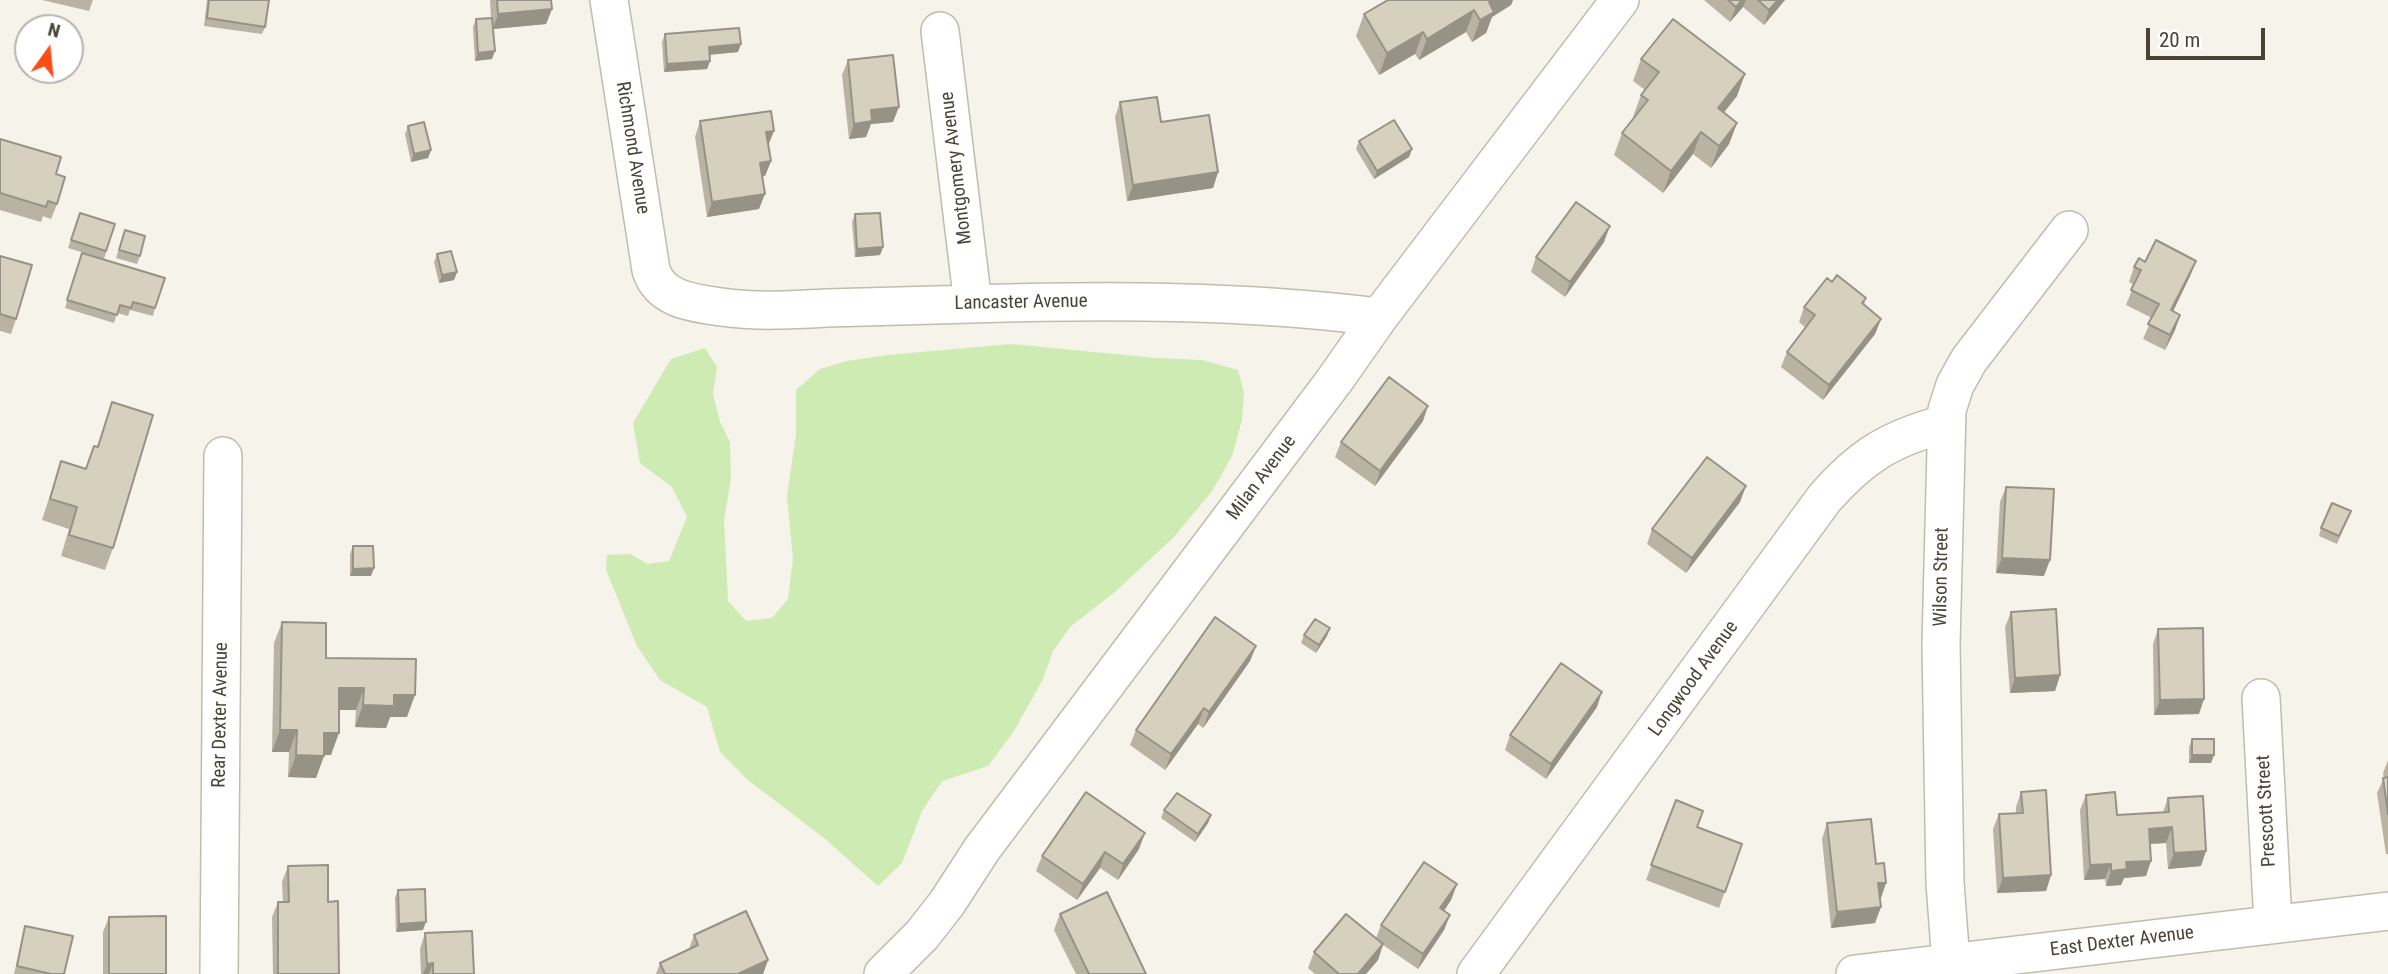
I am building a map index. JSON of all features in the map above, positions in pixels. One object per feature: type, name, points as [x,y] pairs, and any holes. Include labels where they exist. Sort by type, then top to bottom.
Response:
[{"type":"street","name":"Richmond Avenue","points":[[609,0],[650,271],[655,283],[665,292]]},
{"type":"street","name":"Milan Avenue","points":[[892,964],[922,935],[947,903],[982,849],[1616,3]]},
{"type":"street","name":"Montgomery Avenue","points":[[940,32],[973,304]]},
{"type":"street","name":"Wilson Street","points":[[1951,963],[1945,884],[1941,644],[1945,424],[1955,385],[1969,360],[2068,230]]},
{"type":"street","name":"Lancaster Avenue","points":[[665,292],[695,302],[743,310],[1154,302],[1262,306],[1379,317]]},
{"type":"street","name":"Longwood Avenue","points":[[1476,974],[1652,738],[1824,499],[1842,478],[1865,459],[1901,437],[1945,424]]},
{"type":"street","name":"Rear Dexter Avenue","points":[[219,974],[223,456]]},
{"type":"street","name":"Prescott Street","points":[[2261,698],[2273,923]]},
{"type":"street","name":"East Dexter Avenue","points":[[1879,973],[2388,911]]},
{"type":"green space","points":[[1011,344],[1202,360],[1238,370],[1244,393],[1242,420],[1232,456],[1212,491],[1174,537],[1116,591],[1070,627],[1053,651],[1043,679],[1014,731],[988,766],[942,781],[922,811],[902,863],[878,886],[824,838],[748,780],[720,752],[707,707],[660,680],[637,646],[606,570],[607,555],[630,554],[648,564],[669,561],[687,517],[672,487],[640,463],[633,423],[671,359],[705,348],[717,367],[713,394],[720,422],[730,442],[731,478],[724,520],[728,601],[746,621],[772,618],[788,599],[793,559],[787,496],[796,435],[796,390],[820,369],[847,361]]},
{"type":"building","points":[[209,0],[269,0],[265,27],[207,18]]},
{"type":"building","points":[[497,0],[551,0],[552,9],[498,14]]},
{"type":"building","points":[[1388,0],[1492,0],[1489,2],[1494,12],[1480,20],[1474,10],[1427,39],[1423,32],[1387,53],[1364,14]]},
{"type":"building","points":[[1728,0],[1742,0],[1736,7]]},
{"type":"building","points":[[1758,0],[1778,0],[1769,10]]},
{"type":"building","points":[[492,18],[495,51],[478,53],[476,19]]},
{"type":"building","points":[[1673,19],[1745,74],[1718,108],[1737,123],[1719,146],[1701,132],[1671,171],[1622,133],[1648,100],[1641,95],[1659,72],[1641,59]]},
{"type":"building","points":[[739,28],[741,44],[709,47],[710,61],[667,64],[665,34]]},
{"type":"building","points":[[893,55],[899,107],[871,110],[872,121],[854,124],[848,60]]},
{"type":"building","points":[[1157,97],[1161,122],[1209,115],[1218,172],[1133,185],[1120,102]]},
{"type":"building","points":[[771,111],[774,131],[766,132],[771,161],[760,163],[765,194],[712,202],[700,121]]},
{"type":"building","points":[[1394,120],[1412,149],[1377,171],[1359,141]]},
{"type":"building","points":[[424,122],[431,150],[414,154],[408,126]]},
{"type":"building","points":[[0,139],[61,157],[56,174],[65,177],[57,204],[48,201],[46,207],[0,193]]},
{"type":"building","points":[[1576,202],[1610,226],[1570,282],[1536,257]]},
{"type":"building","points":[[80,213],[115,224],[106,251],[71,240]]},
{"type":"building","points":[[880,213],[883,247],[857,249],[855,214]]},
{"type":"building","points":[[125,230],[145,236],[140,256],[119,250]]},
{"type":"building","points":[[2156,240],[2196,261],[2171,310],[2180,315],[2170,335],[2148,324],[2159,304],[2131,290],[2141,270],[2134,267],[2139,258],[2145,262]]},
{"type":"building","points":[[451,251],[457,272],[442,275],[437,254]]},
{"type":"building","points":[[82,253],[165,278],[155,308],[133,302],[131,308],[120,305],[117,315],[67,300]]},
{"type":"building","points":[[0,256],[32,265],[16,319],[0,314]]},
{"type":"building","points":[[1837,275],[1866,298],[1862,303],[1881,319],[1829,385],[1787,352],[1815,315],[1804,307],[1827,278],[1832,282]]},
{"type":"building","points":[[1389,377],[1428,406],[1380,471],[1341,442]]},
{"type":"building","points":[[112,402],[153,415],[113,548],[69,535],[77,507],[50,499],[61,461],[86,469],[94,446],[98,447]]},
{"type":"building","points":[[1707,457],[1746,486],[1692,558],[1652,529]]},
{"type":"building","points":[[2006,487],[2054,489],[2050,560],[2002,558]]},
{"type":"building","points":[[2332,503],[2351,511],[2339,536],[2321,528]]},
{"type":"building","points":[[353,546],[373,546],[374,568],[353,569]]},
{"type":"building","points":[[2056,609],[2060,675],[2015,678],[2011,612]]},
{"type":"building","points":[[1215,617],[1256,646],[1209,712],[1204,708],[1171,754],[1136,730]]},
{"type":"building","points":[[1315,619],[1330,628],[1319,645],[1304,635]]},
{"type":"building","points":[[282,622],[326,623],[326,658],[416,659],[415,695],[394,695],[394,706],[363,705],[364,688],[339,688],[339,733],[324,733],[324,756],[296,755],[297,730],[280,730]]},
{"type":"building","points":[[2203,628],[2204,699],[2160,700],[2158,629]]},
{"type":"building","points":[[1561,663],[1602,692],[1551,764],[1510,735]]},
{"type":"building","points":[[2192,739],[2214,739],[2214,755],[2192,755]]},
{"type":"building","points":[[2388,777],[2388,814],[2383,778]]},
{"type":"building","points":[[2046,790],[2051,875],[2003,878],[1999,814],[2023,813],[2021,792]]},
{"type":"building","points":[[1086,792],[1145,833],[1123,864],[1105,852],[1083,884],[1042,856]]},
{"type":"building","points":[[2115,792],[2117,815],[2169,812],[2168,798],[2203,796],[2206,851],[2174,853],[2172,827],[2149,829],[2151,861],[2126,862],[2127,869],[2111,871],[2111,864],[2090,865],[2086,795]]},
{"type":"building","points":[[1177,793],[1211,815],[1198,834],[1164,810]]},
{"type":"building","points":[[1676,800],[1703,811],[1697,827],[1742,844],[1725,892],[1651,865]]},
{"type":"building","points":[[1871,819],[1876,864],[1884,863],[1886,883],[1878,883],[1881,907],[1837,912],[1827,823]]},
{"type":"building","points":[[1424,862],[1457,884],[1440,908],[1450,915],[1423,954],[1381,925]]},
{"type":"building","points":[[328,865],[328,902],[338,901],[339,974],[278,974],[278,902],[289,902],[288,866]]},
{"type":"building","points":[[425,889],[426,922],[399,924],[398,890]]},
{"type":"building","points":[[1107,892],[1146,974],[1089,974],[1060,914]]},
{"type":"building","points":[[746,911],[768,960],[738,974],[665,974],[660,963],[698,945],[694,935]]},
{"type":"building","points":[[1346,914],[1383,944],[1358,974],[1339,974],[1314,952]]},
{"type":"building","points":[[166,916],[166,974],[109,974],[109,917]]},
{"type":"building","points":[[25,926],[73,936],[64,974],[51,974],[17,966]]},
{"type":"building","points":[[472,931],[474,974],[433,974],[433,963],[427,964],[425,933]]}]
